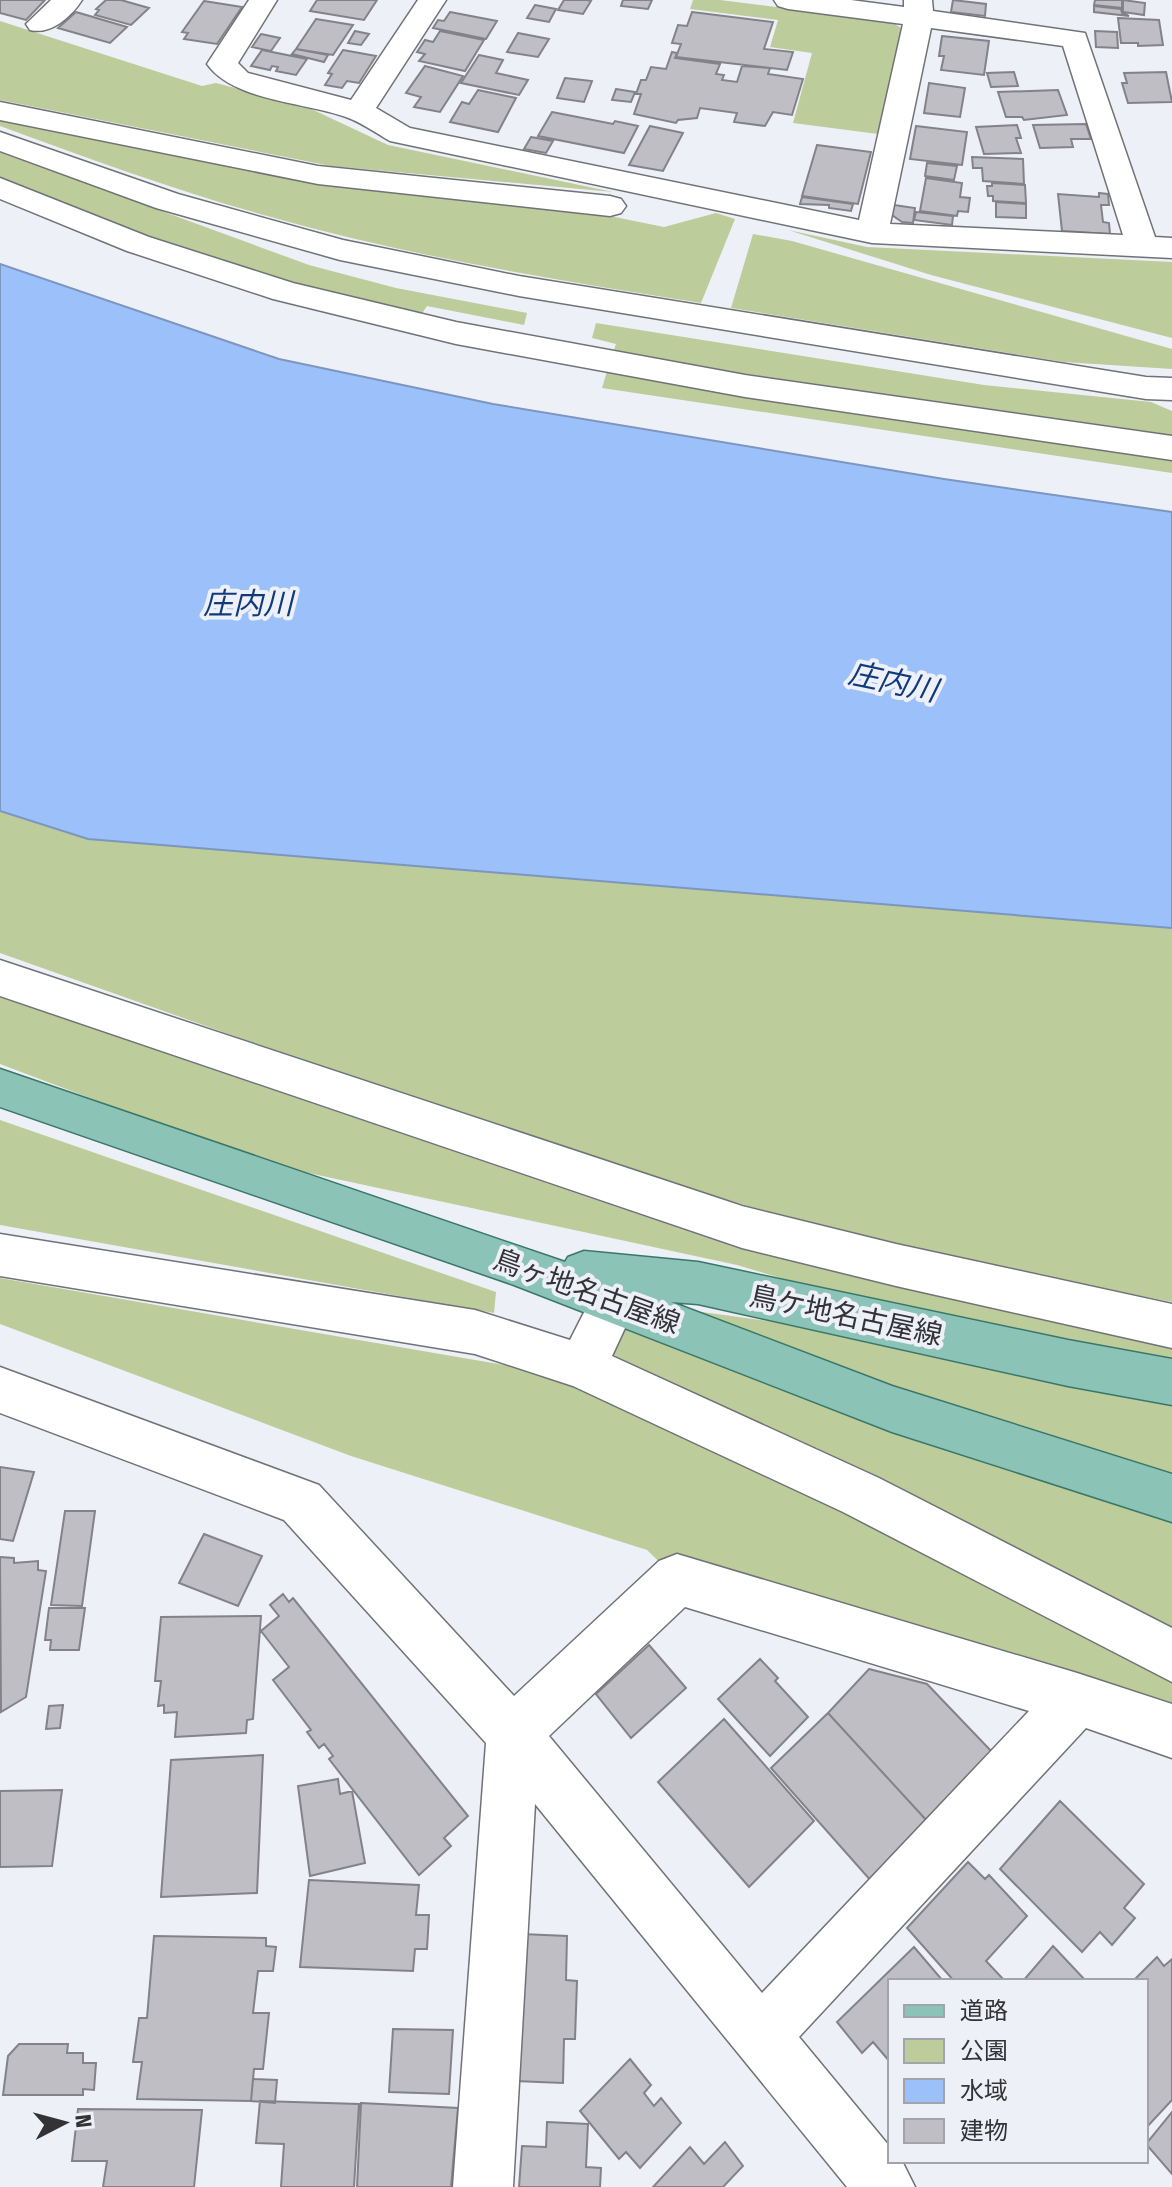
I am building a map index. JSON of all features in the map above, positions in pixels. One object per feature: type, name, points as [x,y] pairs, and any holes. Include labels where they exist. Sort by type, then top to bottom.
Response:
[{"type":"main road","name":"鳥ヶ地名古屋線","points":[[0,1088],[518,1265],[892,1409],[1172,1498]]},
{"type":"main road","name":"鳥ケ地名古屋線","points":[[518,1265],[698,1283],[1068,1363],[1172,1382]]},
{"type":"street","points":[[40,24],[68,0]]},
{"type":"street","points":[[359,111],[432,0]]},
{"type":"street","points":[[260,1],[222,64],[238,79],[359,111],[401,135],[872,233],[1157,247],[1075,39],[918,9],[788,0]]},
{"type":"street","points":[[872,233],[918,9]]},
{"type":"street","points":[[0,111],[318,175],[601,204],[660,214],[702,199]]},
{"type":"street","points":[[0,141],[167,201],[340,250],[534,288],[1130,385],[1172,389]]},
{"type":"street","points":[[0,188],[138,244],[285,292],[456,333],[745,386],[1172,448]]},
{"type":"street","points":[[0,978],[742,1227],[896,1265],[1172,1326]]},
{"type":"street","points":[[0,1255],[475,1332],[582,1366],[861,1495],[1172,1656]]},
{"type":"street","points":[[582,1366],[615,1300]]},
{"type":"street","points":[[0,1390],[301,1502],[513,1734],[885,2187]]},
{"type":"street","points":[[483,2187],[513,1734],[677,1579],[1077,1699],[1172,1731]]},
{"type":"street","points":[[762,2035],[1077,1699]]},
{"type":"green space","points":[[693,0],[720,0],[890,21],[903,29],[878,134],[793,123],[812,53],[770,47],[778,20],[690,9]]},
{"type":"green space","points":[[0,21],[202,86],[216,83],[307,107],[388,145],[613,192],[331,166],[0,100]]},
{"type":"green space","points":[[0,121],[311,183],[600,214],[664,227],[716,213],[735,219],[701,303],[485,266],[324,231],[135,174],[0,126]]},
{"type":"green space","points":[[0,152],[309,265],[396,288],[527,313],[524,325],[427,306],[418,319],[290,288],[148,239],[0,182]]},
{"type":"green space","points":[[788,230],[867,247],[1172,262],[1172,338],[931,275]]},
{"type":"green space","points":[[753,234],[792,241],[1172,349],[1172,369],[1064,362],[731,308]]},
{"type":"green space","points":[[596,323],[984,385],[1151,402],[1172,411],[1172,444],[611,359],[616,344],[592,338]]},
{"type":"green space","points":[[608,368],[1172,452],[1172,473],[602,388]]},
{"type":"green space","points":[[0,811],[88,839],[1172,928],[1172,1302],[898,1249],[564,1153],[0,953]]},
{"type":"green space","points":[[0,997],[737,1248],[892,1285],[1172,1333],[1172,1719],[677,1579],[647,1550],[351,1456],[0,1324],[0,1278],[521,1368],[582,1366],[615,1300],[1061,1361],[737,1265],[262,1163],[0,1064]]},
{"type":"green space","points":[[0,1120],[496,1292],[494,1313],[0,1225]]},
{"type":"water","name":"庄内川","points":[[0,264],[279,359],[493,404],[944,479],[1172,512],[1172,928],[88,839],[0,811]]},
{"type":"building","points":[[0,0],[45,0],[26,20],[0,13]]},
{"type":"building","points":[[106,0],[121,0],[149,8],[131,25],[95,15],[99,10],[96,9]]},
{"type":"building","points":[[317,0],[377,0],[364,20],[310,11]]},
{"type":"building","points":[[564,0],[591,1],[583,14],[558,10]]},
{"type":"building","points":[[623,0],[652,0],[648,9],[621,6]]},
{"type":"building","points":[[953,0],[986,4],[985,16],[951,12]]},
{"type":"building","points":[[1095,0],[1122,0],[1122,8],[1094,5]]},
{"type":"building","points":[[1123,0],[1145,3],[1144,15],[1123,12]]},
{"type":"building","points":[[204,1],[242,7],[217,44],[184,39],[188,33],[182,32]]},
{"type":"building","points":[[535,5],[556,9],[549,22],[527,18]]},
{"type":"building","points":[[1094,6],[1121,9],[1129,16],[1094,12]]},
{"type":"building","points":[[76,12],[127,27],[110,43],[58,28]]},
{"type":"building","points":[[450,12],[497,21],[486,39],[433,28],[438,20],[444,21]]},
{"type":"building","points":[[692,12],[773,22],[764,49],[793,52],[787,70],[676,57],[681,44],[672,43],[678,25],[687,26]]},
{"type":"building","points":[[1118,18],[1159,20],[1163,45],[1121,43]]},
{"type":"building","points":[[316,19],[353,25],[333,55],[296,49]]},
{"type":"building","points":[[355,31],[369,34],[361,45],[348,43]]},
{"type":"building","points":[[440,31],[484,40],[465,71],[419,61],[425,54],[417,52],[425,40],[433,42]]},
{"type":"building","points":[[1095,31],[1117,32],[1118,48],[1096,47]]},
{"type":"building","points":[[518,33],[549,39],[538,57],[507,52]]},
{"type":"building","points":[[261,34],[280,38],[271,51],[252,47]]},
{"type":"building","points":[[942,36],[989,41],[984,75],[941,70],[944,56],[939,56]]},
{"type":"building","points":[[296,49],[328,55],[324,62],[292,54]]},
{"type":"building","points":[[262,50],[307,59],[296,75],[276,71],[278,67],[272,66],[270,70],[251,66]]},
{"type":"building","points":[[343,50],[376,56],[359,83],[347,81],[342,88],[325,85],[332,74],[328,73]]},
{"type":"building","points":[[672,52],[677,53],[675,58],[720,64],[716,74],[724,75],[722,80],[737,82],[742,66],[770,68],[768,74],[803,79],[792,115],[773,112],[765,126],[734,122],[737,113],[700,108],[697,118],[678,120],[676,123],[634,114],[641,94],[636,94],[641,80],[646,80],[651,67],[666,69]]},
{"type":"building","points":[[479,55],[503,60],[496,73],[528,80],[519,95],[461,83]]},
{"type":"building","points":[[425,66],[463,76],[440,112],[414,107],[421,97],[406,93]]},
{"type":"building","points":[[1014,72],[1018,86],[991,87],[987,73]]},
{"type":"building","points":[[1166,72],[1172,102],[1128,103],[1122,83],[1127,83],[1124,73]]},
{"type":"building","points":[[565,78],[592,81],[584,102],[557,98]]},
{"type":"building","points":[[929,83],[965,88],[960,117],[924,113]]},
{"type":"building","points":[[616,89],[635,92],[631,102],[612,100]]},
{"type":"building","points":[[478,90],[516,98],[498,132],[450,122],[462,102],[469,104]]},
{"type":"building","points":[[1058,90],[1067,115],[1024,120],[1022,117],[1006,117],[998,92]]},
{"type":"building","points":[[552,112],[638,126],[624,153],[538,136]]},
{"type":"building","points":[[1086,124],[1091,139],[1071,139],[1073,147],[1040,148],[1033,125]]},
{"type":"building","points":[[1017,125],[1021,138],[1016,138],[1021,153],[984,154],[976,127]]},
{"type":"building","points":[[650,126],[683,133],[663,171],[629,165]]},
{"type":"building","points":[[916,126],[967,132],[962,165],[910,159]]},
{"type":"building","points":[[531,137],[553,141],[546,153],[524,149]]},
{"type":"building","points":[[817,145],[871,152],[858,204],[802,196]]},
{"type":"building","points":[[972,157],[1023,159],[1024,184],[983,181],[982,168],[973,168]]},
{"type":"building","points":[[927,163],[957,166],[954,180],[925,176]]},
{"type":"building","points":[[926,178],[962,183],[960,197],[970,198],[968,212],[958,211],[957,216],[920,211]]},
{"type":"building","points":[[992,183],[1025,185],[1026,203],[993,201],[993,196],[988,196],[987,186],[992,186]]},
{"type":"building","points":[[1099,193],[1108,194],[1109,205],[1101,205],[1103,222],[1109,223],[1110,234],[1062,231],[1058,194],[1099,197]]},
{"type":"building","points":[[802,197],[853,204],[851,211],[829,208],[829,205],[800,204]]},
{"type":"building","points":[[996,202],[1026,204],[1026,218],[996,217]]},
{"type":"building","points":[[894,205],[915,208],[913,223],[902,222],[892,215]]},
{"type":"building","points":[[916,212],[953,216],[952,225],[914,220]]},
{"type":"building","points":[[0,1467],[34,1472],[13,1541],[0,1539]]},
{"type":"building","points":[[65,1511],[95,1511],[82,1606],[51,1605]]},
{"type":"building","points":[[204,1534],[262,1556],[238,1606],[179,1583]]},
{"type":"building","points":[[0,1557],[14,1558],[14,1563],[38,1561],[38,1570],[46,1571],[26,1697],[1,1712]]},
{"type":"building","points":[[283,1594],[289,1602],[293,1598],[468,1816],[444,1838],[451,1846],[419,1875],[329,1759],[333,1756],[324,1744],[319,1748],[307,1732],[311,1730],[273,1680],[289,1667],[261,1631],[279,1616],[270,1605]]},
{"type":"building","points":[[49,1608],[85,1608],[79,1650],[50,1650],[51,1640],[45,1640]]},
{"type":"building","points":[[261,1616],[253,1719],[247,1720],[246,1733],[175,1737],[177,1712],[164,1713],[164,1705],[158,1706],[161,1681],[155,1681],[161,1617]]},
{"type":"building","points":[[649,1645],[686,1688],[631,1738],[596,1694]]},
{"type":"building","points":[[760,1659],[778,1678],[775,1681],[808,1717],[770,1756],[718,1699]]},
{"type":"building","points":[[869,1669],[927,1684],[994,1754],[928,1822],[828,1713]]},
{"type":"building","points":[[63,1705],[60,1728],[46,1729],[49,1706]]},
{"type":"building","points":[[828,1713],[928,1822],[872,1882],[771,1768]]},
{"type":"building","points":[[724,1719],[814,1821],[749,1887],[658,1782]]},
{"type":"building","points":[[263,1755],[257,1893],[161,1897],[171,1760]]},
{"type":"building","points":[[338,1779],[340,1794],[352,1791],[365,1863],[310,1876],[298,1786]]},
{"type":"building","points":[[62,1790],[52,1866],[0,1867],[0,1791]]},
{"type":"building","points":[[1060,1801],[1144,1884],[1124,1908],[1135,1918],[1112,1945],[1100,1932],[1082,1952],[1000,1869]]},
{"type":"building","points":[[968,1862],[985,1879],[989,1875],[1027,1916],[986,1961],[1003,1979],[952,1979],[907,1928]]},
{"type":"building","points":[[309,1880],[419,1885],[416,1915],[429,1915],[427,1949],[415,1949],[413,1971],[300,1967]]},
{"type":"building","points":[[522,1934],[567,1936],[566,1980],[577,1981],[575,2039],[564,2039],[563,2083],[515,2081]]},
{"type":"building","points":[[154,1936],[266,1938],[266,1946],[276,1947],[273,1971],[258,1971],[253,2013],[269,2013],[263,2069],[254,2069],[251,2101],[137,2099],[142,2062],[133,2062],[139,2018],[147,2018]]},
{"type":"building","points":[[1053,1946],[1084,1979],[1025,1979]]},
{"type":"building","points":[[914,1947],[941,1979],[888,1979],[888,2060],[873,2042],[862,2053],[837,2022]]},
{"type":"building","points":[[1157,1957],[1164,1966],[1172,1959],[1172,2100],[1148,2126],[1148,1979],[1135,1979]]},
{"type":"building","points":[[393,2029],[453,2030],[449,2094],[389,2092]]},
{"type":"building","points":[[19,2044],[68,2044],[67,2053],[83,2053],[83,2063],[96,2063],[94,2090],[83,2089],[83,2095],[3,2095],[8,2056]]},
{"type":"building","points":[[630,2059],[651,2085],[644,2093],[654,2106],[661,2098],[681,2123],[640,2168],[626,2152],[619,2159],[580,2111]]},
{"type":"building","points":[[253,2079],[277,2080],[275,2103],[251,2101]]},
{"type":"building","points":[[260,2101],[359,2104],[354,2187],[281,2187],[284,2144],[256,2143]]},
{"type":"building","points":[[361,2103],[458,2108],[451,2187],[357,2187]]},
{"type":"building","points":[[78,2109],[202,2110],[194,2187],[103,2187],[107,2161],[72,2161]]},
{"type":"building","points":[[1172,2112],[1172,2174],[1148,2146],[1148,2142]]},
{"type":"building","points":[[547,2122],[588,2124],[586,2167],[601,2168],[600,2187],[519,2187],[522,2146],[546,2147]]},
{"type":"building","points":[[725,2142],[743,2166],[723,2187],[653,2187],[690,2147],[704,2164]]}]
